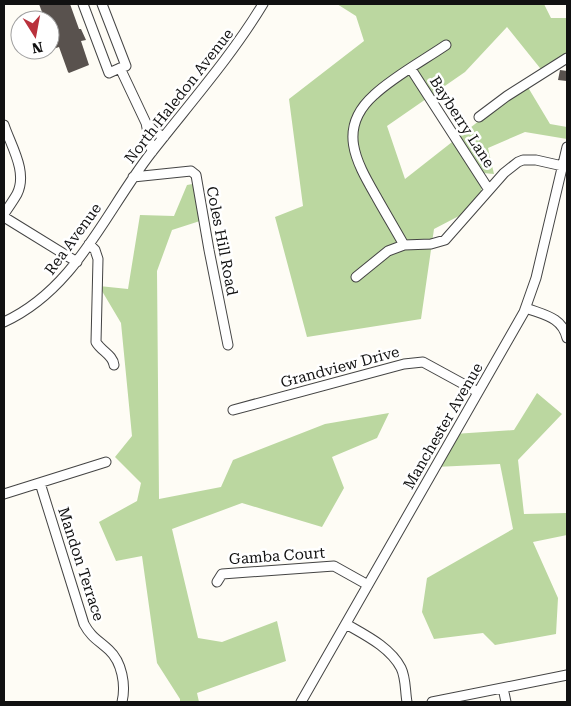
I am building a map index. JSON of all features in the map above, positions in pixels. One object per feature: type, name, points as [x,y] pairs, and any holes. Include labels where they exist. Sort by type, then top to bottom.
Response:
[{"type":"street","points":[[83,4],[109,73],[126,66],[102,4]]},
{"type":"street","name":"North Haledon Avenue","points":[[115,204],[152,152],[234,49],[263,4]]},
{"type":"street","points":[[404,245],[362,173],[354,154],[352,138],[358,116],[374,95],[446,44]]},
{"type":"street","points":[[479,117],[567,58]]},
{"type":"street","points":[[120,68],[146,124],[152,152]]},
{"type":"street","name":"Bayberry Lane","points":[[411,69],[489,190]]},
{"type":"street","points":[[146,124],[164,137]]},
{"type":"street","points":[[4,125],[20,174],[19,188],[4,216],[77,262]]},
{"type":"street","name":"Manchester Avenue","points":[[301,702],[526,308],[536,278],[565,166],[567,147]]},
{"type":"street","points":[[356,277],[388,251],[404,245],[431,244],[445,240],[504,173],[523,160],[536,160],[565,166]]},
{"type":"street","name":"Coles Hill Road","points":[[133,177],[190,171],[196,175],[228,345]]},
{"type":"street","name":"Rea Avenue","points":[[4,322],[27,309],[61,282],[77,262],[115,204]]},
{"type":"street","points":[[89,244],[95,250],[98,258],[96,342],[114,360],[114,364]]},
{"type":"street","points":[[526,308],[558,321],[562,324],[567,335]]},
{"type":"street","name":"Grandview Drive","points":[[233,410],[404,364],[418,362],[433,367],[478,392]]},
{"type":"street","points":[[4,494],[106,462]]},
{"type":"street","name":"Mandon Terrace","points":[[40,483],[84,624],[95,640],[113,655],[122,673],[124,688],[122,702]]},
{"type":"street","name":"Gamba Court","points":[[218,582],[222,574],[334,566],[368,585]]},
{"type":"street","points":[[346,624],[374,640],[398,664],[404,677],[407,702]]},
{"type":"street","points":[[432,702],[567,675]]},
{"type":"street","points":[[503,688],[506,702]]},
{"type":"green space","points":[[337,4],[544,4],[551,18],[567,18],[567,60],[544,73],[507,27],[465,72],[387,126],[405,179],[526,84],[550,124],[567,127],[567,139],[525,132],[488,148],[494,174],[483,173],[480,205],[434,229],[421,319],[307,337],[275,217],[303,206],[289,99],[364,41],[356,16]]},
{"type":"green space","points":[[198,183],[203,220],[172,230],[157,271],[159,499],[221,487],[233,460],[325,424],[389,413],[377,438],[332,457],[344,488],[322,527],[242,503],[172,529],[198,638],[222,642],[277,621],[286,661],[197,693],[199,702],[180,702],[180,699],[157,663],[142,556],[116,561],[99,522],[137,501],[141,483],[115,457],[132,436],[121,323],[99,286],[128,289],[140,215],[174,216],[187,185]]},
{"type":"green space","points":[[537,393],[562,414],[518,460],[524,514],[567,513],[567,535],[533,542],[558,598],[556,634],[495,645],[483,633],[434,639],[422,612],[427,578],[513,529],[500,464],[435,467],[454,434],[514,430]]},
{"type":"building","points":[[39,4],[70,4],[79,29],[81,29],[86,40],[81,41],[89,65],[68,72],[60,50],[60,10],[41,10]]},
{"type":"building","points":[[560,70],[567,71],[567,81],[558,80]]}]
